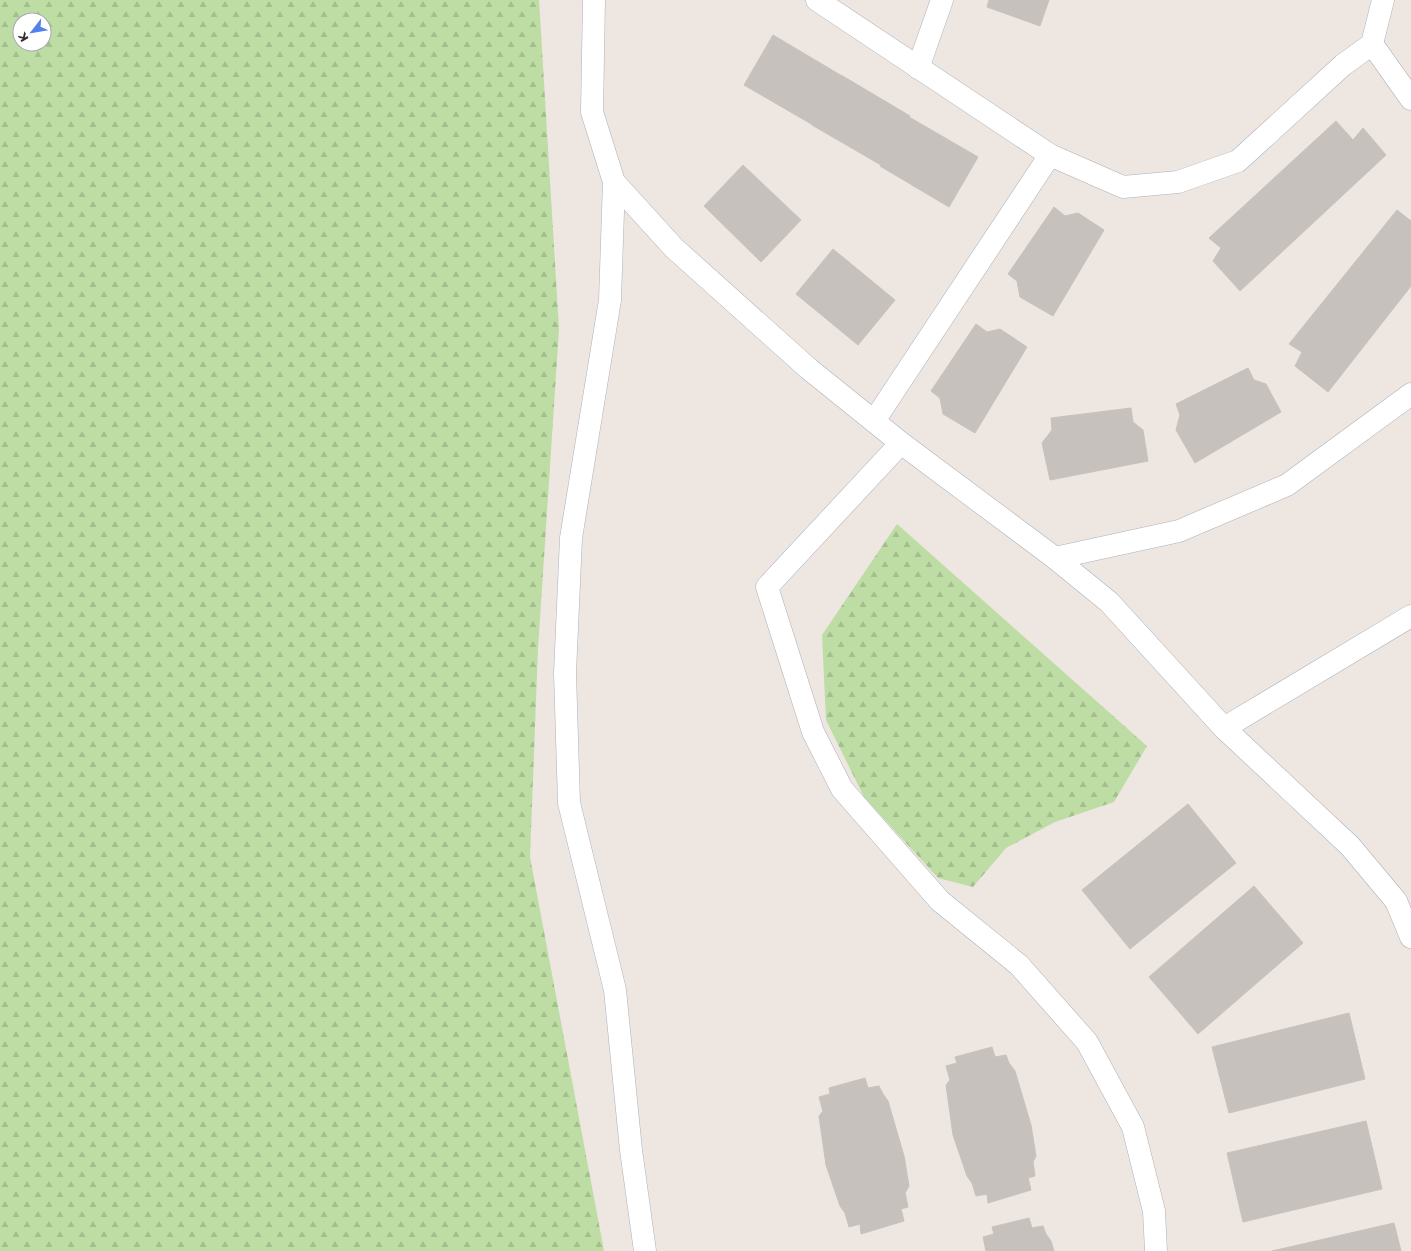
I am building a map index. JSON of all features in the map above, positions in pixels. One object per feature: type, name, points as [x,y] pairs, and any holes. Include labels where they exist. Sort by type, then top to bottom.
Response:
[{"type":"street","points":[[594,0],[592,112],[614,182],[610,300],[572,538],[566,673],[569,803],[615,990],[631,1150],[645,1251]]},
{"type":"street","points":[[817,0],[1050,155],[1123,187],[1178,182],[1238,161],[1343,65],[1372,44],[1383,0]]},
{"type":"street","points":[[918,68],[942,0]]},
{"type":"street","points":[[1372,44],[1411,100]]},
{"type":"street","points":[[874,421],[1050,155]]},
{"type":"street","points":[[614,182],[674,248],[809,369],[901,443],[1055,558],[1109,602],[1224,728],[1350,846],[1403,898],[1411,937]]},
{"type":"street","points":[[1055,558],[1179,531],[1287,485],[1411,394]]},
{"type":"street","points":[[901,443],[767,587],[813,732],[842,789],[940,901],[1019,965],[1087,1042],[1133,1127],[1154,1211],[1156,1251]]},
{"type":"street","points":[[1224,728],[1411,616]]},
{"type":"green space","points":[[0,0],[539,0],[559,329],[538,649],[530,857],[604,1251],[0,1251]]},
{"type":"green space","points":[[897,524],[1147,746],[1114,802],[1055,822],[1006,848],[973,887],[938,878],[864,797],[826,720],[822,635]]},
{"type":"building","points":[[989,0],[1049,0],[1040,26],[987,7]]},
{"type":"building","points":[[773,35],[842,76],[813,125],[744,85]]},
{"type":"building","points":[[841,75],[910,116],[881,165],[812,125]]},
{"type":"building","points":[[909,117],[978,157],[949,207],[880,166]]},
{"type":"building","points":[[1336,121],[1353,140],[1363,128],[1386,155],[1240,291],[1213,261],[1221,248],[1209,238]]},
{"type":"building","points":[[743,165],[801,220],[761,262],[704,206]]},
{"type":"building","points":[[1054,207],[1065,216],[1078,213],[1104,230],[1053,316],[1020,297],[1017,281],[1008,274]]},
{"type":"building","points":[[1397,210],[1411,221],[1411,286],[1328,392],[1295,366],[1302,352],[1289,344]]},
{"type":"building","points":[[833,249],[895,300],[858,345],[796,294]]},
{"type":"building","points":[[976,324],[987,332],[1000,329],[1027,347],[975,433],[943,414],[940,398],[931,391]]},
{"type":"building","points":[[1248,368],[1254,380],[1266,384],[1281,412],[1195,463],[1176,430],[1180,415],[1176,404]]},
{"type":"building","points":[[1131,408],[1133,422],[1143,430],[1148,461],[1050,480],[1042,443],[1052,430],[1051,418]]},
{"type":"building","points":[[1188,804],[1236,863],[1130,949],[1082,890]]},
{"type":"building","points":[[1254,886],[1303,943],[1198,1034],[1149,977]]},
{"type":"building","points":[[1349,1013],[1365,1079],[1229,1113],[1212,1047]]},
{"type":"building","points":[[992,1047],[995,1057],[1006,1055],[1009,1063],[1015,1071],[1031,1125],[1036,1156],[1033,1162],[1035,1176],[1028,1178],[1031,1190],[988,1203],[987,1194],[976,1196],[972,1183],[967,1176],[953,1135],[946,1085],[950,1080],[946,1066],[957,1063],[955,1057]]},
{"type":"building","points":[[865,1078],[868,1088],[879,1086],[888,1101],[904,1156],[909,1186],[905,1193],[908,1207],[901,1209],[904,1221],[861,1234],[860,1224],[849,1227],[826,1165],[819,1116],[823,1111],[819,1097],[830,1094],[829,1088]]},
{"type":"building","points":[[1366,1121],[1382,1189],[1243,1222],[1227,1153]]},
{"type":"building","points":[[1029,1218],[1032,1228],[1043,1226],[1051,1241],[1054,1251],[986,1251],[983,1237],[994,1234],[992,1227]]},
{"type":"building","points":[[1394,1223],[1401,1251],[1272,1251]]}]
